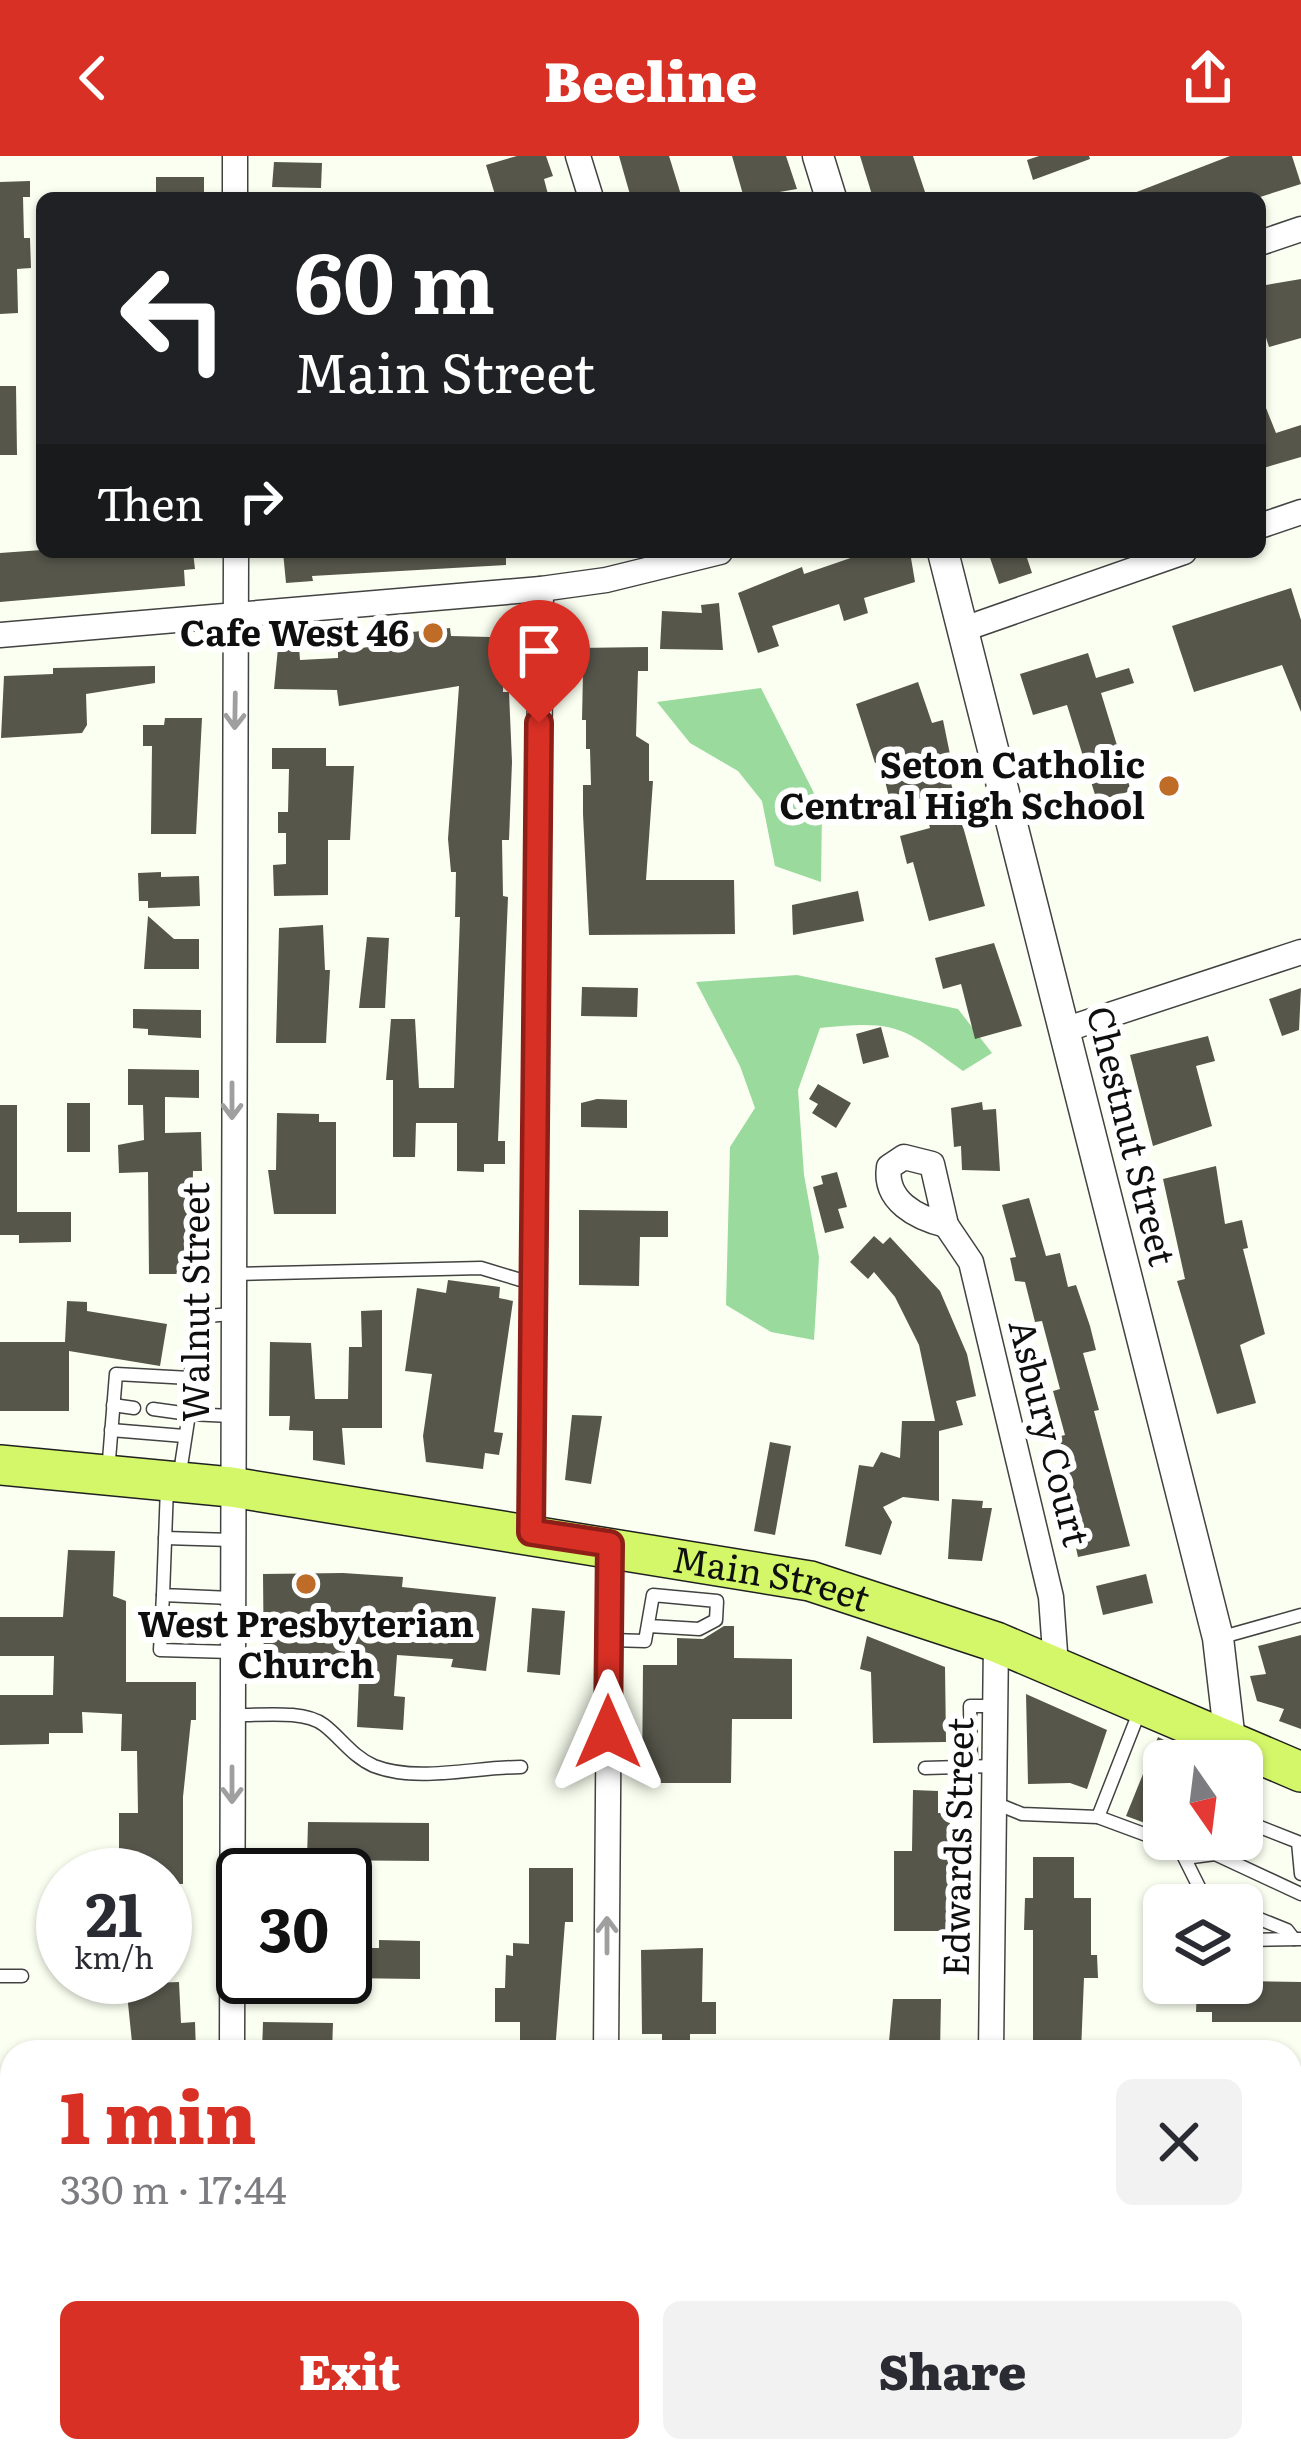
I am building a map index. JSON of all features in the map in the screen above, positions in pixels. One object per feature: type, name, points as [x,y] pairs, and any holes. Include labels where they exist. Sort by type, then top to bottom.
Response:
[{"type":"main road","name":"Main Street","points":[[0,1465],[231,1487],[610,1544],[658,1554],[719,1583],[810,1581],[996,1642],[1143,1703],[1210,1740]]},
{"type":"main road","name":"Main Street","points":[[1263,1761],[1301,1772]]},
{"type":"street","points":[[235,192],[236,156]]},
{"type":"street","points":[[578,156],[589,192]]},
{"type":"street","points":[[818,156],[829,192]]},
{"type":"street","points":[[1266,241],[1301,230]]},
{"type":"street","points":[[1266,524],[1301,512]]},
{"type":"street","name":"Walnut Street","points":[[232,2040],[236,558]]},
{"type":"street","points":[[0,635],[541,589],[606,580],[694,558]]},
{"type":"street","name":"Chestnut Street","points":[[945,558],[1217,1638],[1229,1740]]},
{"type":"street","points":[[964,629],[1167,558]]},
{"type":"street","points":[[531,1532],[541,589]]},
{"type":"street","points":[[1064,1030],[1301,952]]},
{"type":"street","name":"Asbury Court","points":[[946,1225],[971,1262],[1052,1597],[1056,1666]]},
{"type":"street","points":[[606,2040],[610,1544]]},
{"type":"street","name":"Edwards Street","points":[[991,2040],[994,1803],[983,1766],[995,1706],[996,1642]]},
{"type":"lane","points":[[232,1274],[481,1268],[535,1284]]},
{"type":"lane","points":[[230,1652],[160,1650],[165,1538],[188,1414],[194,1317],[232,1314]]},
{"type":"lane","points":[[108,1472],[116,1374],[190,1378]]},
{"type":"lane","points":[[113,1405],[134,1408]]},
{"type":"lane","points":[[153,1409],[231,1417]]},
{"type":"lane","points":[[111,1430],[184,1436]]},
{"type":"lane","points":[[165,1538],[231,1540]]},
{"type":"lane","points":[[609,1640],[645,1641],[658,1554]]},
{"type":"lane","points":[[649,1626],[699,1629],[716,1620],[719,1583],[653,1595]]},
{"type":"lane","points":[[164,1595],[231,1598]]},
{"type":"lane","points":[[1217,1638],[1301,1615]]},
{"type":"lane","points":[[1098,1816],[1143,1703]]},
{"type":"lane","points":[[232,1715],[306,1718],[322,1724],[374,1766],[413,1775],[463,1767],[521,1767]]},
{"type":"lane","points":[[925,1768],[983,1766]]},
{"type":"lane","points":[[994,1803],[1022,1814],[1098,1816],[1143,1833]]},
{"type":"lane","points":[[1263,1828],[1298,1842],[1301,1874]]},
{"type":"lane","points":[[1228,1860],[1301,1894]]},
{"type":"lane","points":[[1263,1920],[1298,1939]]},
{"type":"lane","points":[[1263,1940],[1298,1939]]},
{"type":"lane","points":[[0,1976],[22,1976]]},
{"type":"green space","points":[[761,688],[822,809],[821,882],[775,866],[762,801],[738,771],[690,743],[657,702]]},
{"type":"green space","points":[[797,975],[958,1009],[992,1053],[963,1071],[897,1030],[866,1025],[820,1028],[798,1090],[804,1175],[819,1257],[814,1340],[771,1332],[726,1305],[730,1147],[755,1108],[740,1066],[696,982]]},
{"type":"building","points":[[517,156],[546,156],[553,176],[544,179],[547,192],[494,192],[486,165]]},
{"type":"building","points":[[619,156],[669,156],[680,192],[629,192]]},
{"type":"building","points":[[732,156],[786,156],[797,189],[742,192]]},
{"type":"building","points":[[860,156],[913,156],[925,192],[871,192]]},
{"type":"building","points":[[1039,156],[1090,159],[1033,180],[1027,160]]},
{"type":"building","points":[[1230,156],[1292,156],[1301,184],[1266,195],[1137,192]]},
{"type":"building","points":[[274,162],[322,163],[321,188],[272,187]]},
{"type":"building","points":[[156,177],[204,177],[204,192],[156,192]]},
{"type":"building","points":[[30,181],[30,197],[23,197],[31,268],[17,269],[18,313],[0,314],[0,182]]},
{"type":"building","points":[[1301,279],[1301,338],[1269,347],[1266,285]]},
{"type":"building","points":[[0,386],[16,386],[17,455],[0,455]]},
{"type":"building","points":[[1266,408],[1276,433],[1301,425],[1301,457],[1266,467]]},
{"type":"building","points":[[36,550],[36,558],[194,558],[195,569],[184,570],[185,586],[0,602],[0,553]]},
{"type":"building","points":[[284,558],[506,558],[506,565],[312,576],[313,581],[286,583]]},
{"type":"building","points":[[851,558],[911,558],[915,582],[864,598],[868,613],[844,621],[839,604],[772,626],[779,646],[758,653],[738,593],[802,567],[804,574]]},
{"type":"building","points":[[990,558],[1027,558],[1032,573],[999,584]]},
{"type":"building","points":[[1291,588],[1301,620],[1301,712],[1282,665],[1194,692],[1172,626]]},
{"type":"building","points":[[719,603],[723,650],[660,649],[662,611],[702,613],[701,605]]},
{"type":"building","points":[[450,628],[451,636],[490,637],[489,645],[504,646],[503,692],[509,692],[512,762],[509,840],[502,840],[503,896],[508,897],[498,1141],[505,1141],[505,1164],[484,1164],[484,1172],[457,1171],[457,1123],[416,1123],[415,1157],[393,1157],[393,1080],[386,1080],[391,1019],[415,1019],[419,1088],[454,1088],[460,917],[455,917],[456,872],[451,872],[448,839],[459,686],[339,706],[337,690],[274,689],[278,648],[299,646],[300,660],[338,658],[338,650],[413,643],[412,632]]},
{"type":"building","points":[[648,647],[648,671],[638,671],[636,736],[649,744],[649,781],[653,781],[646,880],[734,880],[735,934],[589,935],[583,785],[591,785],[590,749],[586,749],[586,720],[582,720],[583,671],[576,671],[577,648]]},
{"type":"building","points":[[1088,653],[1096,678],[1129,668],[1134,683],[1101,693],[1131,791],[1097,801],[1067,705],[1033,715],[1020,674]]},
{"type":"building","points":[[155,666],[155,683],[86,694],[87,725],[82,733],[1,738],[4,676],[53,674],[53,668]]},
{"type":"building","points":[[918,682],[932,723],[943,720],[954,774],[949,776],[985,906],[929,921],[913,862],[907,864],[900,836],[930,828],[922,798],[891,805],[880,761],[875,763],[856,704]]},
{"type":"building","points":[[165,718],[202,718],[196,834],[151,834],[152,746],[143,746],[143,725],[164,725]]},
{"type":"building","points":[[272,748],[326,748],[326,766],[354,766],[350,840],[328,840],[328,895],[274,896],[273,865],[286,864],[286,833],[278,833],[278,812],[288,812],[289,769],[272,769]]},
{"type":"building","points":[[161,872],[161,877],[199,876],[200,906],[148,908],[148,901],[139,901],[138,873]]},
{"type":"building","points":[[858,891],[864,921],[793,935],[792,905]]},
{"type":"building","points":[[148,916],[174,939],[199,939],[199,969],[144,969]]},
{"type":"building","points":[[323,925],[325,970],[330,970],[326,1043],[276,1043],[279,928]]},
{"type":"building","points":[[367,937],[389,938],[385,1008],[359,1008]]},
{"type":"building","points":[[994,943],[1022,1026],[975,1039],[961,984],[943,989],[935,958]]},
{"type":"building","points":[[582,987],[638,988],[637,1017],[581,1016]]},
{"type":"building","points":[[1301,988],[1299,1030],[1282,1036],[1269,999]]},
{"type":"building","points":[[133,1009],[201,1010],[201,1038],[148,1035],[148,1029],[133,1028]]},
{"type":"building","points":[[881,1027],[889,1057],[863,1064],[856,1034]]},
{"type":"building","points":[[1208,1036],[1215,1061],[1196,1066],[1212,1126],[1153,1146],[1130,1055]]},
{"type":"building","points":[[128,1069],[199,1070],[199,1098],[165,1097],[165,1133],[201,1132],[202,1171],[193,1171],[191,1259],[179,1259],[179,1274],[149,1274],[148,1172],[119,1173],[118,1145],[144,1140],[143,1105],[128,1105]]},
{"type":"building","points":[[818,1084],[851,1103],[836,1128],[812,1113],[818,1104],[809,1099]]},
{"type":"building","points":[[627,1100],[627,1128],[581,1127],[581,1103]]},
{"type":"building","points":[[982,1102],[983,1110],[996,1109],[1000,1171],[962,1170],[961,1146],[954,1147],[951,1108]]},
{"type":"building","points":[[67,1103],[90,1103],[90,1152],[67,1152]]},
{"type":"building","points":[[0,1105],[17,1105],[17,1212],[71,1212],[71,1242],[19,1243],[19,1235],[0,1235]]},
{"type":"building","points":[[277,1113],[319,1114],[319,1122],[336,1122],[336,1214],[274,1214],[268,1170],[276,1170]]},
{"type":"building","points":[[1216,1166],[1225,1224],[1242,1220],[1248,1248],[1243,1249],[1265,1334],[1240,1345],[1256,1403],[1217,1414],[1177,1281],[1185,1279],[1163,1179]]},
{"type":"building","points":[[837,1172],[847,1207],[838,1209],[844,1228],[825,1233],[813,1187],[823,1184],[821,1176]]},
{"type":"building","points":[[1029,1198],[1046,1256],[1060,1253],[1068,1287],[1076,1285],[1090,1326],[1096,1350],[1083,1353],[1130,1546],[1078,1557],[1060,1473],[1065,1472],[1057,1437],[1065,1435],[1053,1391],[1060,1389],[1042,1321],[1035,1322],[1025,1282],[1015,1281],[1010,1258],[1016,1257],[1002,1205]]},
{"type":"building","points":[[579,1210],[668,1211],[668,1237],[640,1237],[639,1286],[579,1285]]},
{"type":"building","points":[[874,1236],[883,1244],[890,1237],[940,1291],[967,1354],[976,1396],[956,1401],[963,1425],[939,1431],[939,1501],[903,1497],[883,1507],[892,1522],[881,1555],[845,1546],[859,1465],[873,1467],[881,1452],[900,1458],[902,1421],[935,1421],[919,1345],[895,1297],[874,1272],[868,1279],[850,1262]]},
{"type":"building","points":[[448,1280],[500,1287],[499,1298],[513,1301],[494,1432],[503,1433],[499,1455],[485,1453],[483,1469],[426,1462],[423,1436],[432,1374],[405,1371],[417,1288],[446,1293]]},
{"type":"building","points":[[67,1301],[87,1302],[87,1311],[167,1324],[160,1366],[69,1351],[69,1411],[0,1411],[0,1342],[65,1342]]},
{"type":"building","points":[[382,1310],[382,1428],[342,1428],[345,1465],[313,1460],[313,1431],[289,1430],[290,1416],[269,1416],[270,1342],[311,1343],[315,1399],[348,1399],[349,1347],[362,1347],[361,1311]]},
{"type":"building","points":[[572,1415],[602,1416],[591,1484],[565,1480]]},
{"type":"building","points":[[770,1442],[791,1446],[775,1535],[754,1531]]},
{"type":"building","points":[[952,1499],[983,1501],[982,1508],[992,1508],[982,1561],[948,1559]]},
{"type":"building","points":[[68,1550],[115,1551],[113,1596],[126,1601],[126,1682],[196,1682],[196,1720],[191,1720],[183,1797],[183,1848],[119,1848],[119,1813],[138,1813],[137,1751],[121,1751],[122,1714],[82,1712],[83,1733],[49,1733],[49,1744],[0,1745],[0,1695],[53,1695],[54,1656],[0,1656],[0,1617],[63,1617]]},
{"type":"building","points":[[263,1574],[403,1577],[402,1587],[496,1597],[486,1671],[451,1667],[453,1659],[397,1655],[394,1696],[405,1697],[403,1730],[357,1727],[359,1679],[264,1680]]},
{"type":"building","points":[[1146,1574],[1153,1603],[1103,1615],[1096,1586]]},
{"type":"building","points":[[532,1608],[565,1611],[560,1675],[527,1672]]},
{"type":"building","points":[[724,1626],[734,1626],[734,1658],[792,1659],[792,1719],[732,1719],[731,1783],[642,1783],[643,1665],[677,1665],[677,1638],[703,1639]]},
{"type":"building","points":[[1301,1635],[1301,1729],[1279,1721],[1284,1709],[1257,1701],[1250,1676],[1266,1674],[1258,1646]]},
{"type":"building","points":[[867,1636],[945,1667],[946,1742],[873,1743],[871,1672],[860,1669]]},
{"type":"building","points":[[1026,1694],[1107,1730],[1087,1789],[1070,1783],[1028,1784]]},
{"type":"building","points":[[1143,1774],[1143,1822],[1126,1816]]},
{"type":"building","points":[[913,1790],[938,1791],[938,1813],[950,1813],[948,1931],[894,1931],[894,1851],[912,1851]]},
{"type":"building","points":[[308,1822],[429,1823],[429,1861],[372,1861],[372,1848],[307,1848]]},
{"type":"building","points":[[1033,1857],[1074,1857],[1074,1898],[1091,1898],[1091,1955],[1097,1955],[1098,1978],[1084,1978],[1081,2040],[1033,2040],[1033,1930],[1024,1930],[1025,1898],[1033,1898]]},
{"type":"building","points":[[529,1868],[573,1868],[573,1922],[565,1922],[556,2040],[520,2040],[520,2022],[495,2022],[495,1988],[505,1988],[506,1955],[513,1956],[513,1943],[529,1944]]},
{"type":"building","points":[[379,1940],[420,1941],[420,1979],[372,1978],[372,1948],[379,1948]]},
{"type":"building","points":[[703,1948],[702,2002],[716,2002],[716,2034],[662,2040],[662,2034],[642,2034],[641,1950]]},
{"type":"building","points":[[1263,1981],[1301,1982],[1301,2022],[1212,2022],[1212,2012],[1196,2012],[1196,2004],[1263,2004]]},
{"type":"building","points":[[893,1999],[941,1999],[940,2040],[889,2040]]},
{"type":"building","points":[[128,2004],[180,2004],[181,2023],[195,2022],[196,2040],[132,2040]]},
{"type":"building","points":[[263,2022],[333,2023],[332,2040],[262,2040]]},
{"type":"place","name":"Cafe West 46","points":[[433,633]]},
{"type":"place","name":"Seton Catholic Central High School","points":[[1169,786]]},
{"type":"place","name":"West Presbyterian Church","points":[[306,1584]]},
{"type":"route","points":[[539,723],[531,1532],[610,1544],[608,1732]]}]
